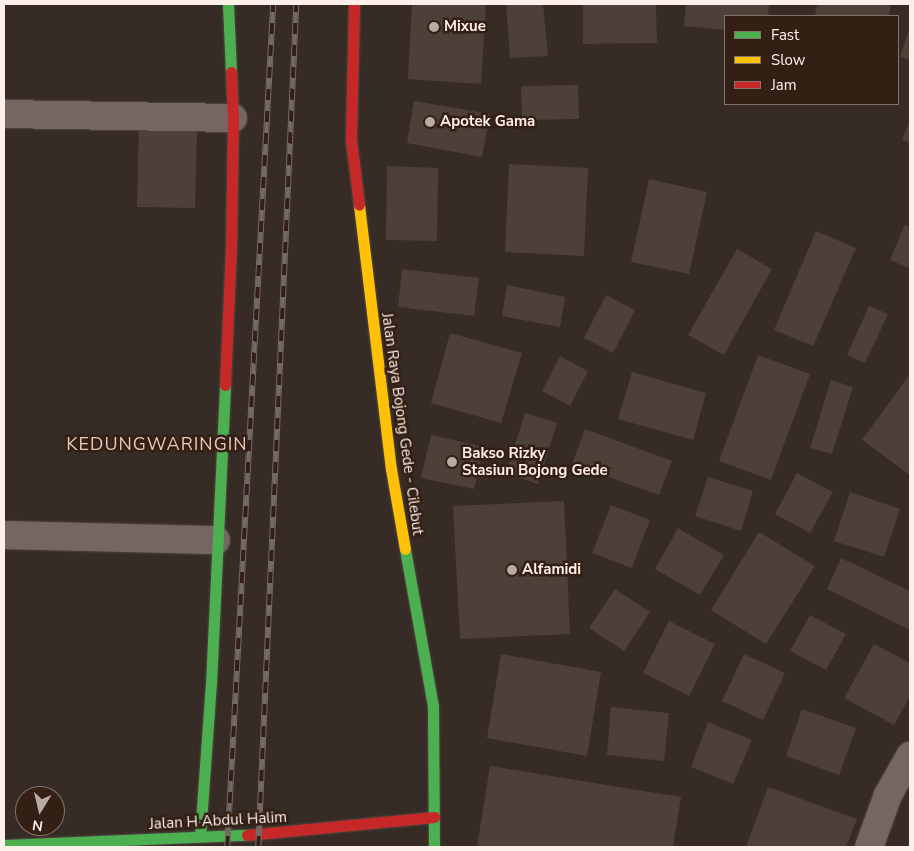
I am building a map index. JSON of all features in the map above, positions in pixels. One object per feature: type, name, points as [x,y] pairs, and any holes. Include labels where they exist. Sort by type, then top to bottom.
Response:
[{"type":"street","points":[[200,836],[211,684],[216,540],[228,317],[232,118],[228,4]]},
{"type":"street","name":"Jalan Raya Bojong Gede - Cilebut","points":[[354,4],[351,140],[391,469],[433,706],[434,847]]},
{"type":"street","points":[[4,114],[232,118]]},
{"type":"street","points":[[4,535],[216,540]]},
{"type":"street","points":[[869,847],[899,797],[910,756]]},
{"type":"street","name":"Jalan H Abdul Halim","points":[[4,845],[166,843],[200,836],[259,835],[434,818]]},
{"type":"building","points":[[412,4],[486,4],[481,84],[408,79]]},
{"type":"building","points":[[506,4],[543,4],[548,56],[510,58]]},
{"type":"building","points":[[583,4],[656,4],[657,43],[583,44]]},
{"type":"building","points":[[686,4],[769,4],[768,15],[724,15],[724,30],[684,26]]},
{"type":"building","points":[[817,4],[891,4],[889,15],[815,15]]},
{"type":"building","points":[[910,26],[910,60],[900,57]]},
{"type":"building","points":[[578,85],[579,119],[522,120],[521,86]]},
{"type":"building","points":[[414,101],[490,114],[482,157],[407,143]]},
{"type":"building","points":[[910,120],[910,143],[902,140]]},
{"type":"building","points":[[139,126],[197,128],[195,208],[137,207]]},
{"type":"building","points":[[509,164],[588,168],[584,256],[505,252]]},
{"type":"building","points":[[387,166],[438,168],[437,241],[386,240]]},
{"type":"building","points":[[649,179],[707,192],[689,274],[631,262]]},
{"type":"building","points":[[905,224],[910,227],[910,269],[890,260]]},
{"type":"building","points":[[816,231],[856,248],[813,346],[774,330]]},
{"type":"building","points":[[737,249],[772,269],[724,355],[688,335]]},
{"type":"building","points":[[402,269],[479,278],[474,316],[398,307]]},
{"type":"building","points":[[507,285],[565,297],[560,327],[502,316]]},
{"type":"building","points":[[606,295],[635,310],[613,353],[584,338]]},
{"type":"building","points":[[869,306],[888,314],[865,363],[847,355]]},
{"type":"building","points":[[450,333],[522,353],[501,423],[431,403]]},
{"type":"building","points":[[758,355],[810,374],[771,480],[719,461]]},
{"type":"building","points":[[560,356],[588,371],[570,406],[542,391]]},
{"type":"building","points":[[632,372],[706,393],[693,440],[618,419]]},
{"type":"building","points":[[910,374],[910,475],[862,440]]},
{"type":"building","points":[[831,380],[853,387],[832,454],[810,448]]},
{"type":"building","points":[[525,413],[557,423],[538,484],[506,473]]},
{"type":"building","points":[[585,429],[672,461],[659,495],[572,464]]},
{"type":"building","name":"Bakso Rizky Stasiun Bojong Gede","points":[[431,435],[484,447],[474,489],[421,478]]},
{"type":"building","points":[[797,473],[833,492],[810,533],[775,514]]},
{"type":"building","points":[[708,477],[753,491],[741,531],[695,516]]},
{"type":"building","points":[[850,492],[900,509],[884,557],[834,541]]},
{"type":"building","name":"Alfamidi","points":[[564,501],[570,634],[460,639],[453,506]]},
{"type":"building","points":[[611,505],[650,520],[632,568],[592,553]]},
{"type":"building","points":[[678,528],[724,555],[700,595],[655,569]]},
{"type":"building","points":[[759,532],[815,566],[766,644],[711,610]]},
{"type":"building","points":[[841,558],[910,591],[910,630],[827,589]]},
{"type":"building","points":[[615,589],[650,612],[624,651],[589,628]]},
{"type":"building","points":[[810,615],[846,634],[826,670],[790,651]]},
{"type":"building","points":[[669,621],[715,644],[689,696],[643,673]]},
{"type":"building","points":[[874,644],[910,663],[910,696],[894,725],[844,698]]},
{"type":"building","points":[[501,654],[601,672],[587,756],[487,738]]},
{"type":"building","points":[[744,654],[785,673],[763,720],[722,701]]},
{"type":"building","points":[[611,707],[669,713],[664,761],[607,755]]},
{"type":"building","points":[[802,709],[856,728],[839,775],[786,756]]},
{"type":"building","points":[[708,722],[752,740],[733,784],[691,767]]},
{"type":"building","points":[[490,766],[681,797],[673,847],[477,847]]},
{"type":"building","points":[[768,787],[857,819],[846,847],[746,847]]},
{"type":"railway","points":[[227,847],[273,4]]},
{"type":"railway","points":[[258,847],[296,4]]},
{"type":"traffic: fast","points":[[228,4],[231,72]]},
{"type":"traffic: fast","points":[[200,836],[211,684],[225,385]]},
{"type":"traffic: fast","points":[[405,549],[433,706],[434,847]]},
{"type":"traffic: fast","points":[[4,845],[247,835]]},
{"type":"traffic: slow","points":[[359,205],[391,469],[405,549]]},
{"type":"traffic: jam","points":[[354,4],[351,140],[359,205]]},
{"type":"traffic: jam","points":[[225,385],[231,246],[233,118],[231,72]]},
{"type":"traffic: jam","points":[[247,835],[434,817]]},
{"type":"place","name":"Mixue","points":[[434,27]]},
{"type":"place","name":"Apotek Gama","points":[[430,122]]},
{"type":"place","name":"Bakso Rizky Stasiun Bojong Gede","points":[[452,462]]},
{"type":"place","name":"Alfamidi","points":[[512,570]]},
{"type":"district","name":"KEDUNGWARINGIN","points":[[157,444]]}]
